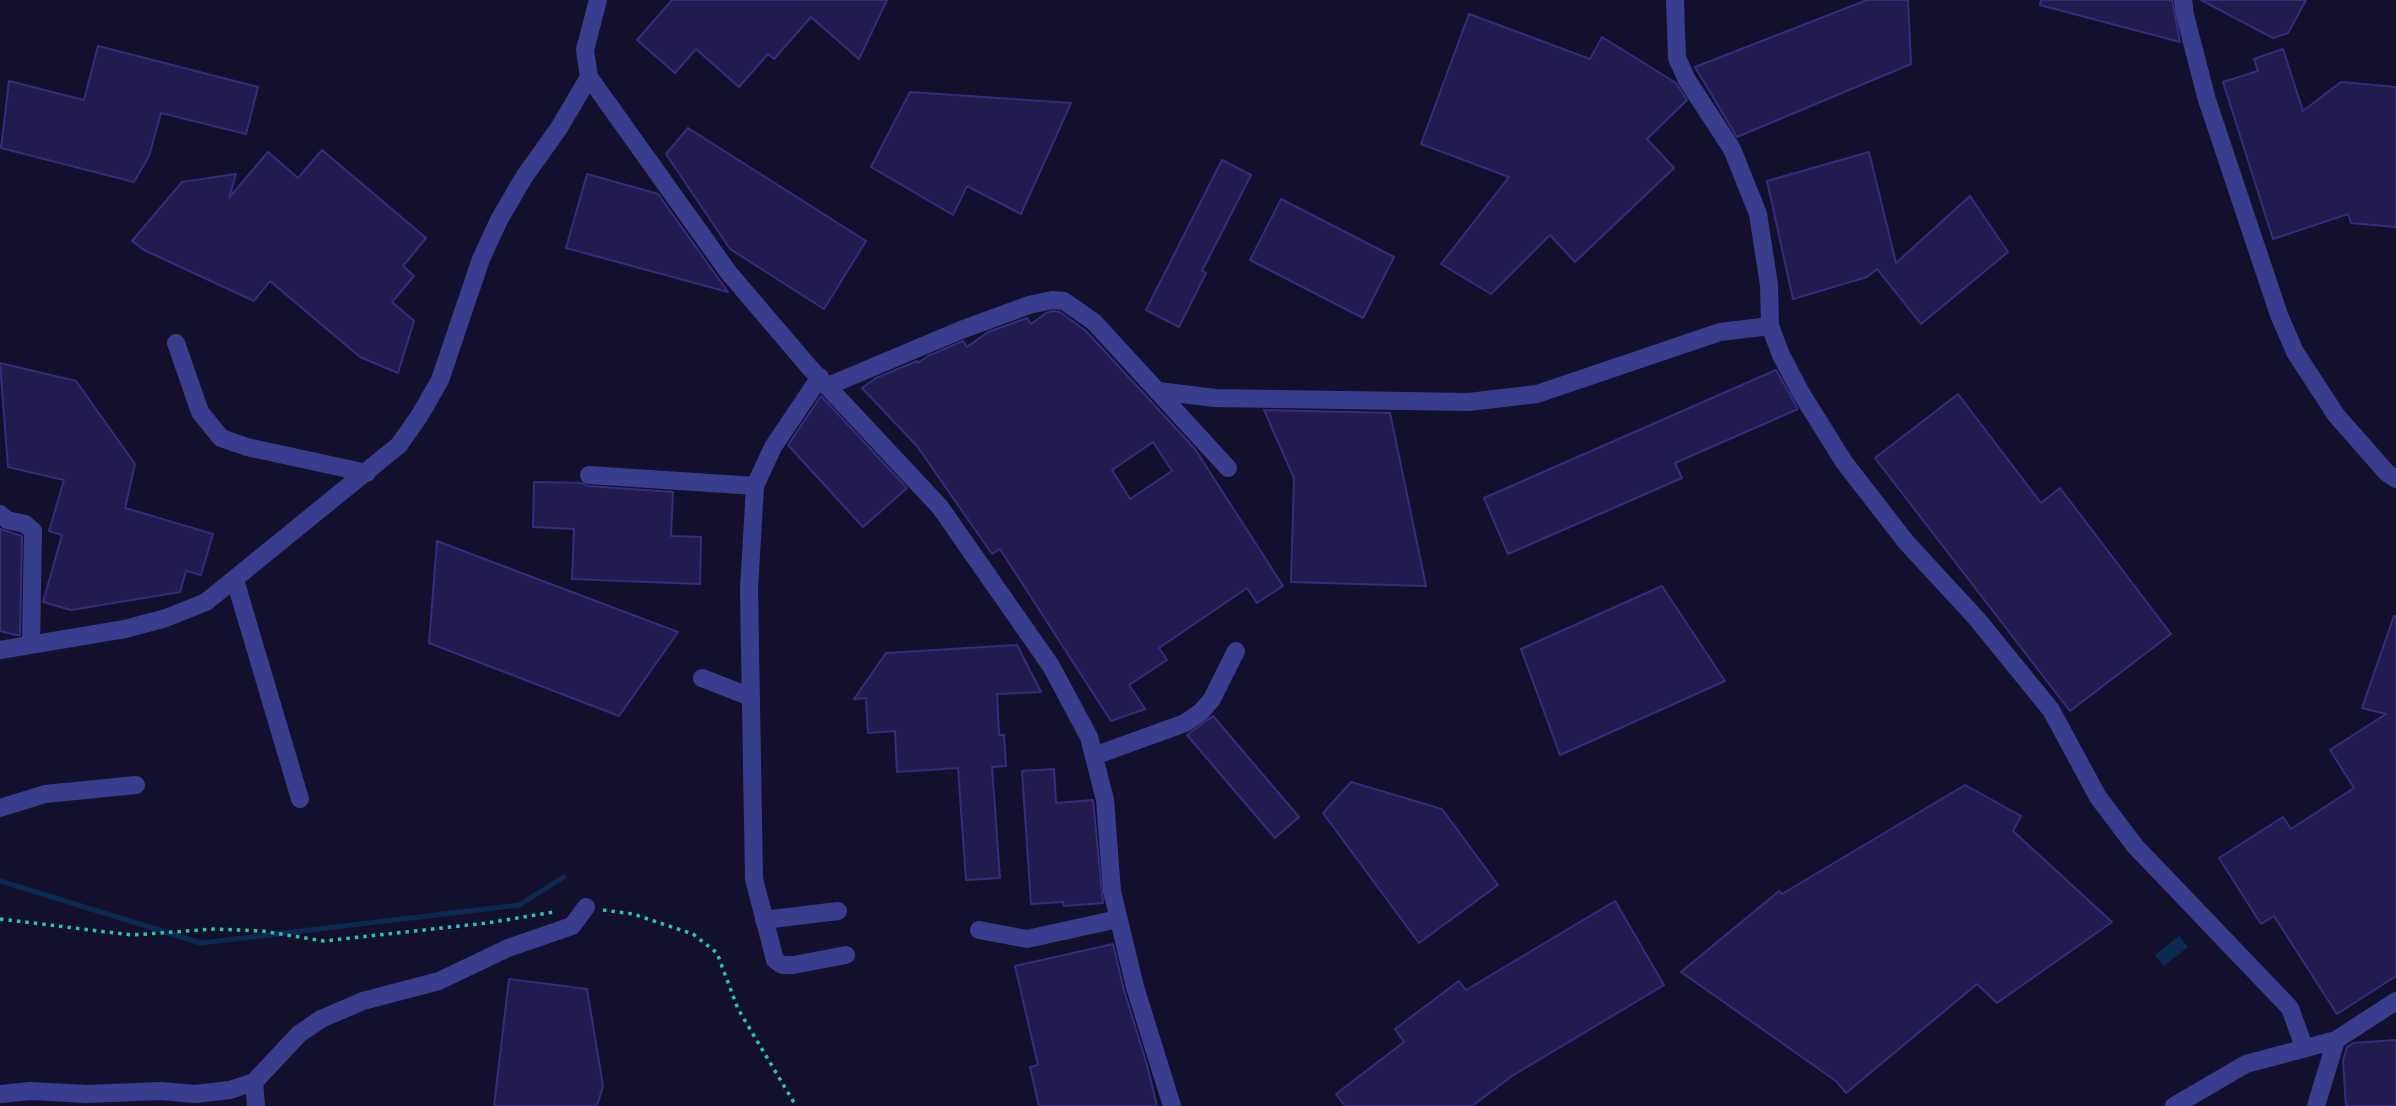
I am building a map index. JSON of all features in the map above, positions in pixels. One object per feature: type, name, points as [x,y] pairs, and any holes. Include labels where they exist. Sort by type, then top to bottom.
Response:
[{"type":"street","points":[[598,0],[585,50],[589,77],[729,273],[824,382],[940,508],[1051,666],[1089,737],[1105,800],[1112,891],[1118,919],[1135,987],[1172,1106]]},
{"type":"street","points":[[1675,0],[1677,58],[1687,80],[1732,149],[1758,214],[1769,285],[1770,326],[1781,355],[1801,393],[1844,462],[1906,542],[1977,619],[2051,710],[2098,797],[2135,846],[2290,1008],[2304,1047]]},
{"type":"street","points":[[2183,0],[2207,100],[2279,315],[2295,352],[2336,415],[2387,473],[2396,479]]},
{"type":"street","points":[[0,650],[125,629],[166,618],[206,602],[399,445],[440,380],[481,259],[499,220],[589,77]]},
{"type":"street","points":[[846,955],[782,965],[775,960],[754,879],[749,589],[755,486],[773,447],[824,382],[1029,305],[1052,300],[1064,301],[1094,322],[1228,468]]},
{"type":"street","points":[[1158,391],[1215,398],[1469,402],[1537,394],[1720,332],[1770,326]]},
{"type":"street","points":[[176,342],[200,412],[221,438],[367,473]]},
{"type":"street","points":[[589,475],[755,486]]},
{"type":"street","points":[[0,514],[7,520],[25,524],[33,531],[31,643]]},
{"type":"street","points":[[235,580],[300,799]]},
{"type":"street","points":[[1094,756],[1185,723],[1201,712],[1212,699],[1236,652]]},
{"type":"street","points":[[702,678],[751,697]]},
{"type":"street","points":[[0,808],[45,794],[136,785]]},
{"type":"street","points":[[0,1094],[30,1091],[87,1100],[161,1091],[195,1094],[230,1090],[254,1082],[299,1034],[321,1019],[363,1001],[439,981],[508,948],[572,926],[586,907]]},
{"type":"street","points":[[764,920],[838,911]]},
{"type":"street","points":[[979,930],[1027,939],[1118,919]]},
{"type":"street","points":[[2174,1106],[2246,1064],[2336,1040],[2396,1001]]},
{"type":"street","points":[[2316,1106],[2336,1040]]},
{"type":"street","points":[[254,1082],[256,1106]]},
{"type":"path","points":[[0,919],[39,926],[132,935],[214,929],[262,931],[324,941],[487,923],[586,907],[633,914],[693,934],[717,953],[738,1009],[796,1106]]},
{"type":"water","points":[[2179,936],[2188,947],[2164,966],[2155,955]]},
{"type":"building","points":[[672,0],[887,0],[859,59],[811,17],[774,59],[768,54],[739,87],[696,49],[675,73],[637,40]]},
{"type":"building","points":[[1867,0],[1908,0],[1911,64],[1737,137],[1695,67]]},
{"type":"building","points":[[2041,0],[2172,0],[2180,42],[2040,5]]},
{"type":"building","points":[[2201,0],[2306,0],[2288,33],[2273,38]]},
{"type":"building","points":[[1469,14],[1590,59],[1602,37],[1676,83],[1687,100],[1647,139],[1674,168],[1575,262],[1550,235],[1491,294],[1441,264],[1509,177],[1421,144]]},
{"type":"building","points":[[98,46],[258,87],[246,134],[161,113],[149,156],[134,182],[1,148],[9,81],[84,100]]},
{"type":"building","points":[[2283,49],[2303,111],[2341,82],[2396,87],[2396,227],[2351,223],[2348,214],[2273,239],[2223,82],[2258,71],[2254,59]]},
{"type":"building","points":[[910,92],[1071,103],[1021,214],[967,186],[953,215],[871,167]]},
{"type":"building","points":[[688,128],[866,241],[824,309],[730,249],[666,154]]},
{"type":"building","points":[[322,150],[426,238],[403,266],[414,276],[392,302],[414,321],[398,373],[360,357],[270,281],[254,301],[144,250],[132,241],[182,182],[236,174],[229,198],[268,152],[298,178]]},
{"type":"building","points":[[1869,152],[1896,263],[1970,196],[2008,252],[1921,324],[1877,269],[1867,277],[1793,299],[1767,181]]},
{"type":"building","points":[[1222,160],[1251,175],[1202,271],[1206,273],[1179,327],[1146,310]]},
{"type":"building","points":[[587,174],[658,194],[728,292],[566,248]]},
{"type":"building","points":[[1281,199],[1394,257],[1363,318],[1250,260]]},
{"type":"building","points":[[1060,312],[1086,331],[1195,449],[1283,586],[1257,603],[1247,588],[1159,648],[1167,660],[1129,685],[1145,709],[1111,721],[1000,549],[992,554],[917,446],[862,388],[876,378],[917,361],[918,363],[963,341],[967,347],[988,332],[1027,318],[1031,324],[1046,313]],"holes":[[[1153,442],[1172,471],[1130,499],[1112,470]]]},
{"type":"building","points":[[0,363],[76,381],[135,464],[125,508],[213,534],[201,575],[186,571],[180,592],[71,610],[43,602],[62,535],[49,531],[64,480],[8,467]]},
{"type":"building","points":[[1776,370],[1798,409],[1675,463],[1682,478],[1508,554],[1484,498]]},
{"type":"building","points":[[1958,394],[2041,503],[2060,488],[2171,634],[2070,711],[1875,458]]},
{"type":"building","points":[[821,396],[907,488],[863,527],[788,445]]},
{"type":"building","points":[[1264,410],[1390,413],[1426,586],[1291,582],[1294,478]]},
{"type":"building","points":[[534,482],[582,483],[588,486],[673,492],[671,536],[701,537],[700,584],[572,579],[574,529],[533,527]]},
{"type":"building","points":[[0,529],[22,536],[20,635],[0,631]]},
{"type":"building","points":[[437,541],[678,632],[619,716],[429,643]]},
{"type":"building","points":[[1662,586],[1725,681],[1560,755],[1521,649]]},
{"type":"building","points":[[2394,616],[2396,976],[2337,1014],[2274,916],[2261,924],[2219,858],[2283,817],[2291,829],[2354,788],[2330,750],[2386,714],[2362,708]]},
{"type":"building","points":[[1017,645],[1041,692],[997,694],[999,735],[1004,735],[1006,766],[992,767],[1000,878],[966,880],[958,768],[897,772],[895,731],[868,733],[866,698],[854,699],[886,653]]},
{"type":"building","points":[[1213,716],[1299,817],[1275,838],[1187,735]]},
{"type":"building","points":[[1054,769],[1056,803],[1093,800],[1103,903],[1064,906],[1063,902],[1031,904],[1022,771]]},
{"type":"building","points":[[1351,782],[1442,809],[1498,885],[1419,943],[1323,813]]},
{"type":"building","points":[[1965,785],[2021,816],[2013,831],[2112,922],[1997,1003],[1977,984],[1846,1093],[1836,1081],[1681,972],[1779,891],[1782,894]]},
{"type":"building","points":[[1615,901],[1664,985],[1512,1076],[1472,1106],[1345,1106],[1336,1094],[1404,1042],[1395,1029],[1459,981],[1466,990]]},
{"type":"building","points":[[1113,944],[1157,1106],[1039,1106],[1030,1067],[1038,1065],[1015,966]]},
{"type":"building","points":[[509,979],[587,989],[603,1086],[597,1106],[494,1106]]},
{"type":"building","points":[[2396,1040],[2396,1106],[2346,1106],[2343,1061],[2347,1047],[2353,1043]]},
{"type":"waterway","points":[[0,881],[201,943],[519,905],[564,877]]}]
